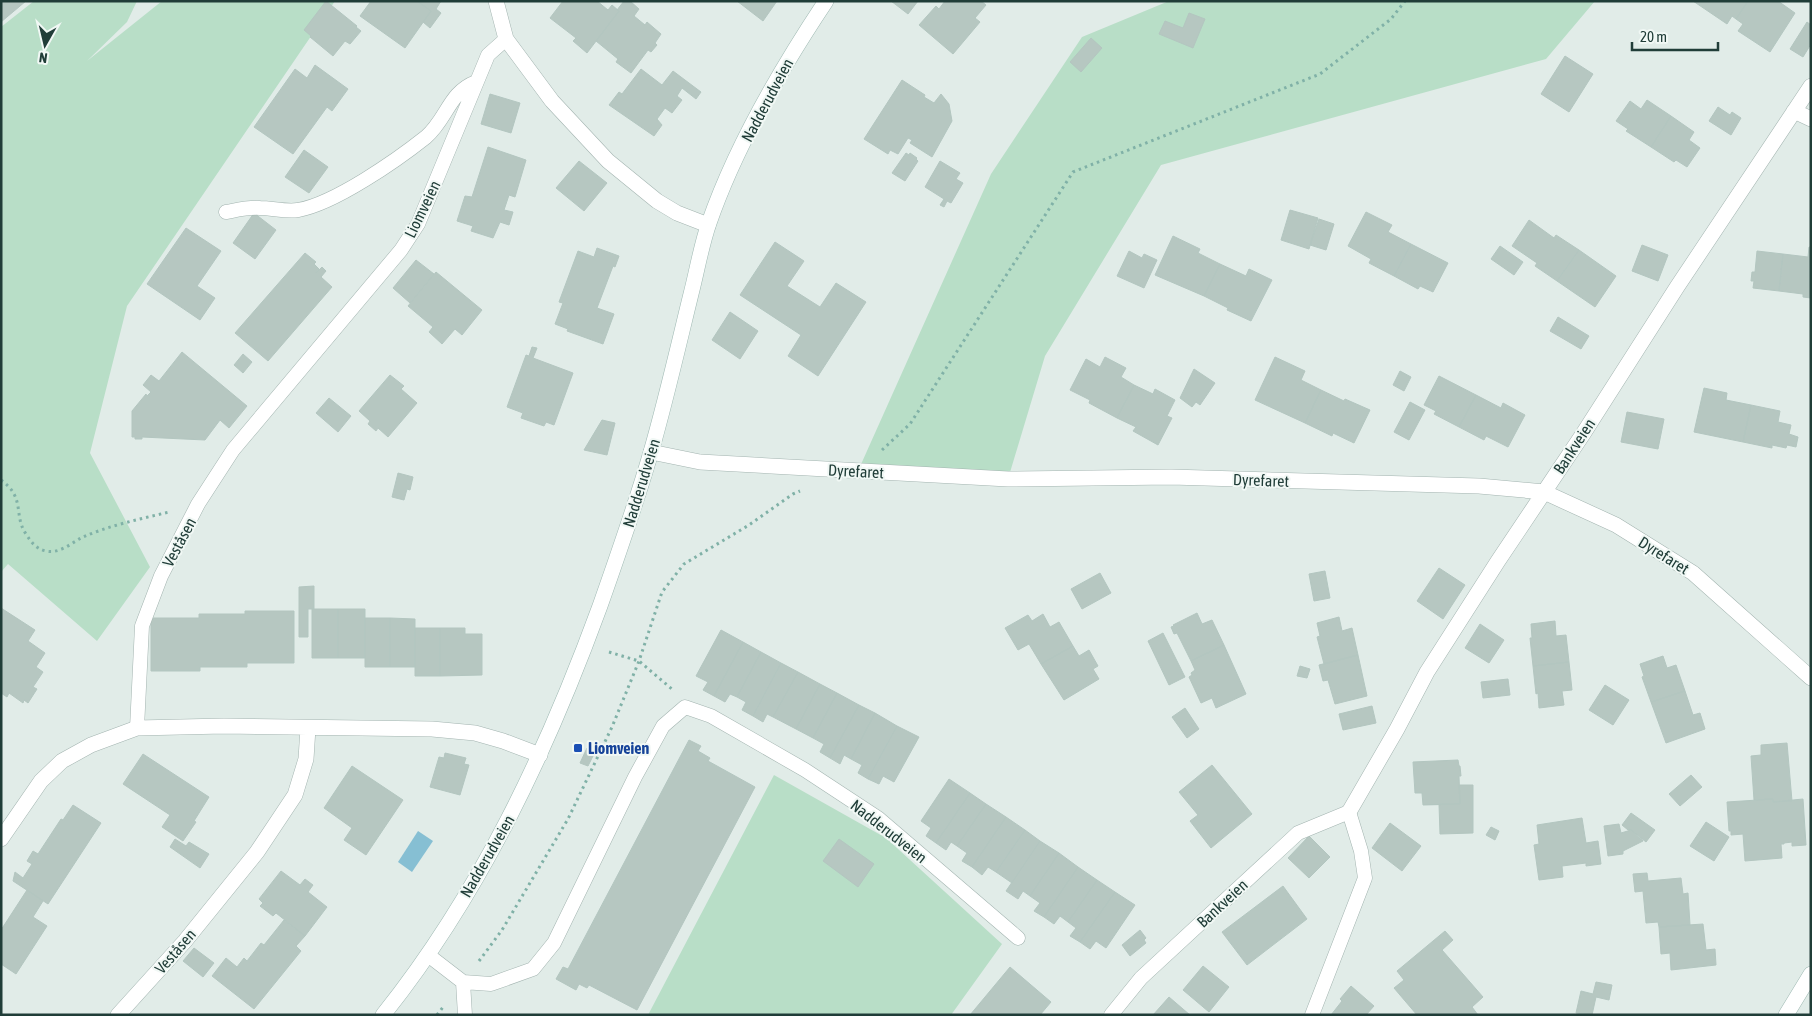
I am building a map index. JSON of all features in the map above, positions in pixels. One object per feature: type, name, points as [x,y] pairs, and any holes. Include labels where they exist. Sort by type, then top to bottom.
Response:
[{"type":"street","points":[[496,1],[506,39],[552,101],[608,161],[657,201],[677,213],[708,225]]},
{"type":"street","name":"Nadderudveien","points":[[383,1015],[428,955],[495,844],[540,755],[592,628],[626,533],[651,452],[708,225],[732,168],[758,114],[790,55],[826,1]]},
{"type":"street","name":"Bankveien","points":[[1349,812],[1397,729],[1427,672],[1677,287],[1811,86]]},
{"type":"street","points":[[1794,111],[1811,119]]},
{"type":"street","name":"Dyrefaret","points":[[651,452],[700,462],[1008,479],[1171,477],[1479,486],[1544,492],[1616,526],[1693,573],[1811,678]]},
{"type":"street","points":[[1,839],[41,781],[62,761],[91,745],[137,728],[224,726],[475,732],[540,755]]},
{"type":"street","name":"Veståsen","points":[[118,1015],[184,941],[257,852],[295,795],[306,759],[308,728]]},
{"type":"street","points":[[1786,1015],[1811,974]]},
{"type":"lane","name":"Liomveien","points":[[289,384],[401,250],[418,224],[488,55],[506,39]]},
{"type":"lane","points":[[226,212],[258,208],[296,210],[311,207],[339,194],[374,174],[432,132],[458,92],[476,82]]},
{"type":"lane","name":"Veståsen","points":[[137,728],[142,626],[161,576],[198,504],[233,450],[289,384]]},
{"type":"lane","points":[[428,955],[463,982],[491,984],[533,969],[554,943],[663,726],[684,707]]},
{"type":"lane","name":"Nadderudveien","points":[[684,707],[712,716],[797,765],[878,818],[1018,938]]},
{"type":"lane","points":[[1312,1015],[1365,878],[1361,851],[1349,812]]},
{"type":"lane","name":"Bankveien","points":[[1111,1015],[1141,978],[1298,833],[1349,812]]},
{"type":"lane","points":[[463,982],[465,1015]]},
{"type":"path","points":[[858,471],[910,424],[1073,172],[1320,74],[1391,19],[1405,1]]},
{"type":"path","points":[[1,480],[15,493],[24,532],[34,546],[46,551],[60,550],[82,538],[137,519],[198,504]]},
{"type":"path","points":[[437,1015],[502,930],[568,819],[612,727],[639,661],[662,592],[684,564],[802,490]]},
{"type":"path","points":[[609,652],[639,661],[671,688],[684,707]]},
{"type":"green space","points":[[34,1],[137,1],[127,22],[87,61],[162,1],[335,1],[127,306],[90,453],[150,567],[97,641],[8,564],[1,572],[1,27]]},
{"type":"green space","points":[[1169,1],[1595,1],[1546,59],[1161,165],[1045,356],[1008,479],[858,471],[991,174],[1082,37]]},
{"type":"green space","points":[[774,775],[886,838],[1002,944],[951,1015],[648,1015]]},
{"type":"water","points":[[418,831],[433,841],[412,872],[398,862]]},
{"type":"building","points":[[1,1],[26,1],[1,22]]},
{"type":"building","points":[[326,1],[361,31],[350,44],[345,41],[333,56],[304,30]]},
{"type":"building","points":[[371,1],[417,1],[431,11],[405,48],[360,16]]},
{"type":"building","points":[[417,1],[441,1],[436,9],[441,13],[430,28],[423,22],[431,11]]},
{"type":"building","points":[[563,1],[597,1],[608,10],[612,5],[619,11],[587,53],[573,41],[576,38],[550,18]]},
{"type":"building","points":[[624,1],[630,1],[639,9],[634,16],[645,25],[647,22],[661,34],[655,43],[657,45],[651,52],[648,50],[631,73],[616,62],[618,59],[596,41],[619,11],[617,10]]},
{"type":"building","points":[[737,1],[777,1],[763,21]]},
{"type":"building","points":[[891,1],[918,1],[908,14]]},
{"type":"building","points":[[945,1],[981,1],[986,5],[975,18],[980,22],[953,54],[919,25],[936,6],[939,9]]},
{"type":"building","points":[[1693,1],[1748,1],[1736,19],[1732,16],[1727,24]]},
{"type":"building","points":[[1748,1],[1778,1],[1795,13],[1770,52],[1738,31],[1743,24],[1736,19]]},
{"type":"building","points":[[1189,13],[1205,19],[1193,48],[1159,34],[1165,21],[1183,28]]},
{"type":"building","points":[[1807,22],[1811,25],[1811,44],[1803,57],[1790,49]]},
{"type":"building","points":[[1091,38],[1102,48],[1081,72],[1070,62]]},
{"type":"building","points":[[1565,56],[1593,74],[1569,112],[1541,94]]},
{"type":"building","points":[[315,65],[348,89],[332,111],[327,107],[293,154],[254,127],[295,69],[307,78]]},
{"type":"building","points":[[641,69],[662,85],[673,71],[701,92],[696,99],[682,88],[677,96],[682,100],[672,113],[665,108],[657,119],[662,125],[654,136],[609,105],[619,92],[622,94]]},
{"type":"building","points":[[902,80],[934,103],[941,94],[949,104],[952,121],[932,157],[910,143],[912,140],[908,138],[898,154],[890,150],[888,154],[864,139]]},
{"type":"building","points":[[490,94],[520,103],[511,133],[481,124]]},
{"type":"building","points":[[1647,100],[1671,116],[1651,147],[1626,131],[1628,129],[1616,121],[1630,101],[1641,109]]},
{"type":"building","points":[[1718,107],[1730,115],[1732,112],[1741,118],[1731,135],[1709,121]]},
{"type":"building","points":[[1671,116],[1694,132],[1689,140],[1700,148],[1687,167],[1676,160],[1674,162],[1651,147]]},
{"type":"building","points":[[488,147],[526,160],[515,197],[509,195],[504,210],[513,212],[509,225],[500,222],[493,238],[471,231],[473,226],[457,221],[465,196],[472,197]]},
{"type":"building","points":[[304,150],[328,167],[309,193],[285,177]]},
{"type":"building","points":[[906,153],[909,155],[910,153],[918,161],[905,181],[892,173]]},
{"type":"building","points":[[579,161],[607,183],[584,211],[556,188]]},
{"type":"building","points":[[940,161],[960,173],[956,179],[963,183],[951,203],[947,201],[944,207],[940,205],[944,199],[925,187]]},
{"type":"building","points":[[1290,210],[1318,218],[1309,249],[1281,240]]},
{"type":"building","points":[[1366,212],[1392,225],[1388,232],[1411,244],[1394,276],[1369,263],[1371,259],[1348,246]]},
{"type":"building","points":[[254,213],[276,230],[255,259],[233,243]]},
{"type":"building","points":[[1319,219],[1334,224],[1326,250],[1310,245]]},
{"type":"building","points":[[1529,220],[1554,238],[1556,235],[1579,250],[1557,281],[1535,266],[1537,263],[1512,246]]},
{"type":"building","points":[[186,228],[221,251],[197,286],[215,298],[200,320],[147,284]]},
{"type":"building","points":[[1173,236],[1200,249],[1198,253],[1220,264],[1204,296],[1155,275]]},
{"type":"building","points":[[775,242],[804,261],[787,286],[820,307],[836,283],[866,302],[818,376],[788,356],[801,335],[740,295]]},
{"type":"building","points":[[1411,244],[1448,263],[1433,292],[1420,286],[1418,289],[1394,276]]},
{"type":"building","points":[[1642,245],[1668,255],[1658,281],[1632,271]]},
{"type":"building","points":[[1500,246],[1523,262],[1514,275],[1491,259]]},
{"type":"building","points":[[1809,247],[1811,247],[1811,298],[1803,297],[1803,294],[1779,291],[1783,254],[1808,257]]},
{"type":"building","points":[[597,248],[619,256],[615,267],[613,266],[597,308],[614,314],[603,344],[567,331],[568,329],[555,324],[563,303],[559,302],[578,251],[594,257]]},
{"type":"building","points":[[1579,250],[1616,276],[1595,307],[1557,281]]},
{"type":"building","points":[[1129,251],[1142,258],[1144,254],[1157,260],[1144,288],[1117,276]]},
{"type":"building","points":[[1757,251],[1783,254],[1779,291],[1753,288],[1754,281],[1751,281],[1752,272],[1755,272]]},
{"type":"building","points":[[305,253],[316,262],[314,264],[319,269],[316,273],[322,267],[326,271],[321,277],[332,287],[268,361],[235,333]]},
{"type":"building","points":[[416,260],[434,274],[410,303],[393,288]]},
{"type":"building","points":[[1220,264],[1246,276],[1249,269],[1272,280],[1251,321],[1227,310],[1228,308],[1204,296]]},
{"type":"building","points":[[436,272],[482,310],[462,335],[455,329],[442,344],[429,332],[433,327],[408,306]]},
{"type":"building","points":[[730,312],[758,331],[740,359],[712,340]]},
{"type":"building","points":[[1558,317],[1589,336],[1581,349],[1550,331]]},
{"type":"building","points":[[532,347],[537,348],[533,358],[573,373],[554,425],[546,422],[544,426],[521,418],[523,413],[507,407],[526,355],[529,356]]},
{"type":"building","points":[[182,352],[247,406],[229,428],[220,420],[205,440],[142,437],[142,439],[135,439],[135,437],[132,437],[132,411],[146,394],[147,396],[151,392],[143,385],[151,375],[159,381]]},
{"type":"building","points":[[243,354],[252,362],[243,373],[234,365]]},
{"type":"building","points":[[1105,357],[1126,368],[1121,377],[1134,385],[1117,418],[1089,403],[1090,400],[1070,390],[1086,359],[1100,367]]},
{"type":"building","points":[[1275,357],[1305,371],[1301,380],[1321,390],[1305,423],[1255,400]]},
{"type":"building","points":[[1194,369],[1215,383],[1200,405],[1196,402],[1192,407],[1180,398]]},
{"type":"building","points":[[1400,371],[1411,377],[1404,391],[1393,385]]},
{"type":"building","points":[[390,375],[404,386],[401,389],[417,403],[388,437],[378,428],[376,431],[368,424],[370,421],[359,411]]},
{"type":"building","points":[[1439,376],[1476,395],[1459,427],[1434,414],[1436,411],[1424,405]]},
{"type":"building","points":[[1134,385],[1153,394],[1155,389],[1175,400],[1167,416],[1172,418],[1158,445],[1133,431],[1136,427],[1117,418]]},
{"type":"building","points":[[1704,388],[1727,393],[1726,400],[1751,405],[1743,442],[1694,432]]},
{"type":"building","points":[[1321,390],[1370,410],[1354,443],[1333,433],[1332,436],[1305,423]]},
{"type":"building","points":[[1476,395],[1501,408],[1503,403],[1525,415],[1508,447],[1486,436],[1484,440],[1459,427]]},
{"type":"building","points":[[329,398],[351,416],[338,432],[316,413]]},
{"type":"building","points":[[1410,402],[1425,410],[1409,440],[1394,432]]},
{"type":"building","points":[[1751,405],[1780,411],[1778,422],[1791,425],[1789,434],[1798,437],[1796,447],[1787,445],[1786,448],[1772,445],[1772,448],[1743,442]]},
{"type":"building","points":[[1627,412],[1664,419],[1658,449],[1621,442]]},
{"type":"building","points":[[602,420],[615,423],[607,455],[584,450]]},
{"type":"building","points":[[398,473],[413,477],[410,490],[407,489],[404,500],[392,497]]},
{"type":"building","points":[[1439,568],[1465,585],[1443,619],[1417,601]]},
{"type":"building","points":[[1325,571],[1330,598],[1314,601],[1309,574]]},
{"type":"building","points":[[1100,573],[1111,593],[1082,609],[1071,589]]},
{"type":"building","points":[[314,586],[314,609],[308,609],[308,637],[299,637],[299,587]]},
{"type":"building","points":[[1,608],[35,630],[28,641],[45,653],[36,667],[43,672],[33,687],[37,689],[28,703],[24,700],[23,703],[9,693],[7,697],[1,693]]},
{"type":"building","points":[[312,609],[338,609],[338,658],[312,658]]},
{"type":"building","points":[[338,609],[365,609],[365,658],[338,658]]},
{"type":"building","points":[[245,611],[294,611],[294,663],[247,663],[247,667],[200,667],[200,671],[151,671],[151,618],[199,618],[199,614],[245,614]]},
{"type":"building","points":[[1197,613],[1202,624],[1212,620],[1224,645],[1191,661],[1177,633],[1174,634],[1171,627]]},
{"type":"building","points":[[1043,614],[1050,627],[1059,622],[1073,646],[1041,664],[1029,644],[1018,650],[1005,628],[1028,615],[1032,621]]},
{"type":"building","points":[[1339,617],[1342,631],[1352,628],[1358,655],[1324,664],[1317,637],[1320,636],[1317,623]]},
{"type":"building","points":[[365,618],[390,618],[390,667],[365,667]]},
{"type":"building","points":[[390,618],[415,619],[415,667],[390,667]]},
{"type":"building","points":[[1555,621],[1556,636],[1566,635],[1569,662],[1533,666],[1530,638],[1532,638],[1531,624]]},
{"type":"building","points":[[1480,624],[1504,640],[1489,663],[1465,648]]},
{"type":"building","points":[[415,628],[440,628],[440,676],[415,676]]},
{"type":"building","points":[[440,628],[465,628],[465,634],[482,634],[482,675],[440,676]]},
{"type":"building","points":[[721,630],[743,642],[714,696],[703,690],[708,682],[696,676]]},
{"type":"building","points":[[1163,633],[1185,677],[1169,685],[1148,641]]},
{"type":"building","points":[[743,642],[761,652],[737,697],[730,694],[725,702],[714,696]]},
{"type":"building","points":[[1224,645],[1246,694],[1216,708],[1212,698],[1201,703],[1189,677],[1195,670],[1191,661]]},
{"type":"building","points":[[1073,646],[1079,656],[1089,650],[1098,666],[1093,669],[1099,679],[1064,700],[1041,664]]},
{"type":"building","points":[[761,652],[781,663],[753,716],[742,710],[746,702],[737,697]]},
{"type":"building","points":[[1358,655],[1367,696],[1335,704],[1328,680],[1323,681],[1319,665]]},
{"type":"building","points":[[1663,656],[1667,668],[1676,665],[1685,691],[1651,702],[1642,677],[1644,676],[1640,664]]},
{"type":"building","points":[[1569,662],[1572,690],[1562,691],[1564,705],[1539,708],[1533,666]]},
{"type":"building","points":[[781,663],[798,672],[773,717],[767,714],[763,722],[753,716]]},
{"type":"building","points":[[1300,666],[1310,669],[1307,678],[1297,676]]},
{"type":"building","points":[[798,672],[820,684],[796,729],[773,717]]},
{"type":"building","points":[[1508,679],[1510,695],[1483,698],[1481,682]]},
{"type":"building","points":[[820,684],[837,693],[813,738],[796,729]]},
{"type":"building","points":[[1605,685],[1629,700],[1613,725],[1589,710]]},
{"type":"building","points":[[1685,691],[1693,715],[1700,713],[1705,729],[1666,743],[1651,702]]},
{"type":"building","points":[[837,693],[859,705],[830,758],[820,752],[824,744],[813,738]]},
{"type":"building","points":[[859,705],[875,713],[851,759],[844,755],[840,764],[830,758]]},
{"type":"building","points":[[1372,706],[1376,723],[1343,730],[1339,714]]},
{"type":"building","points":[[1185,708],[1199,729],[1187,738],[1172,717]]},
{"type":"building","points":[[875,713],[897,726],[868,779],[858,773],[862,765],[851,759]]},
{"type":"building","points":[[897,726],[919,737],[894,782],[883,776],[879,784],[868,779]]},
{"type":"building","points":[[689,740],[701,746],[698,751],[710,758],[708,761],[755,787],[637,1010],[589,985],[587,988],[579,984],[576,990],[556,979],[563,967],[568,969]]},
{"type":"building","points":[[1787,743],[1792,801],[1754,800],[1751,756],[1761,755],[1761,745]]},
{"type":"building","points":[[587,748],[595,752],[588,766],[580,763]]},
{"type":"building","points":[[445,753],[466,758],[464,764],[469,765],[460,795],[430,787],[439,757],[444,758]]},
{"type":"building","points":[[143,754],[209,797],[194,821],[196,822],[183,841],[162,827],[170,815],[123,784]]},
{"type":"building","points":[[1458,760],[1461,776],[1459,776],[1460,804],[1423,805],[1422,793],[1415,793],[1413,762]]},
{"type":"building","points":[[1212,765],[1252,814],[1211,848],[1190,821],[1198,815],[1179,792]]},
{"type":"building","points":[[352,766],[403,800],[366,855],[344,840],[352,828],[324,808]]},
{"type":"building","points":[[1691,775],[1702,787],[1680,806],[1669,794]]},
{"type":"building","points":[[949,779],[970,793],[936,843],[926,836],[931,828],[921,821]]},
{"type":"building","points":[[1459,785],[1473,785],[1473,833],[1440,834],[1439,804],[1460,804]]},
{"type":"building","points":[[970,793],[986,804],[957,846],[951,842],[946,850],[936,843]]},
{"type":"building","points":[[1773,799],[1773,802],[1803,799],[1806,845],[1792,846],[1792,842],[1784,843],[1781,844],[1782,858],[1745,861],[1743,834],[1731,835],[1731,831],[1729,831],[1727,802]]},
{"type":"building","points":[[986,804],[1006,817],[972,867],[962,861],[967,853],[957,846]]},
{"type":"building","points":[[73,805],[101,823],[48,904],[13,881],[15,872],[23,878],[32,864],[27,861],[33,851],[38,854],[61,819],[63,820]]},
{"type":"building","points":[[1631,813],[1655,830],[1646,842],[1622,825]]},
{"type":"building","points":[[1006,817],[1025,830],[996,872],[988,867],[982,875],[972,867]]},
{"type":"building","points":[[1582,818],[1586,843],[1598,841],[1601,864],[1586,866],[1586,863],[1562,866],[1563,877],[1539,880],[1534,845],[1539,844],[1537,825]]},
{"type":"building","points":[[1706,822],[1729,837],[1714,861],[1690,846]]},
{"type":"building","points":[[1390,823],[1421,846],[1402,871],[1372,848]]},
{"type":"building","points":[[1619,824],[1621,833],[1631,830],[1643,841],[1623,851],[1623,854],[1608,856],[1604,826]]},
{"type":"building","points":[[1491,827],[1499,831],[1495,840],[1486,835]]},
{"type":"building","points":[[1025,830],[1040,841],[1012,883],[996,872]]},
{"type":"building","points":[[1309,836],[1330,857],[1309,878],[1288,858]]},
{"type":"building","points":[[175,839],[186,846],[189,842],[209,854],[200,868],[170,847]]},
{"type":"building","points":[[839,839],[874,864],[858,887],[823,861]]},
{"type":"building","points":[[1040,841],[1059,853],[1030,896],[1023,891],[1018,899],[1006,891]]},
{"type":"building","points":[[1059,853],[1078,867],[1044,917],[1034,911],[1040,903],[1030,896]]},
{"type":"building","points":[[1078,867],[1097,880],[1068,922],[1060,916],[1054,924],[1044,917]]},
{"type":"building","points":[[281,871],[300,885],[305,879],[313,885],[308,892],[327,907],[305,936],[276,913],[273,916],[260,906],[263,903],[259,899]]},
{"type":"building","points":[[1647,873],[1648,881],[1681,878],[1683,894],[1688,893],[1690,925],[1659,927],[1658,922],[1646,923],[1643,891],[1635,892],[1633,874]]},
{"type":"building","points":[[1097,880],[1115,892],[1080,942],[1070,936],[1076,928],[1068,922]]},
{"type":"building","points":[[1283,886],[1307,919],[1247,965],[1222,932]]},
{"type":"building","points":[[27,890],[43,901],[33,917],[47,926],[16,974],[1,964],[1,930]]},
{"type":"building","points":[[1115,892],[1135,905],[1106,948],[1096,941],[1090,949],[1080,942]]},
{"type":"building","points":[[284,920],[305,936],[296,946],[301,951],[254,1009],[212,976],[226,958],[237,967],[244,958],[247,961],[261,943],[264,945]]},
{"type":"building","points":[[1703,924],[1706,950],[1715,949],[1716,965],[1671,970],[1670,953],[1661,954],[1659,927]]},
{"type":"building","points":[[1140,930],[1146,938],[1144,940],[1146,943],[1130,956],[1122,945]]},
{"type":"building","points":[[1445,931],[1453,940],[1442,950],[1483,997],[1472,1007],[1478,1015],[1417,1015],[1394,988],[1404,980],[1397,971]]},
{"type":"building","points":[[194,948],[214,963],[203,977],[183,961]]},
{"type":"building","points":[[1203,966],[1229,987],[1209,1012],[1183,990]]},
{"type":"building","points":[[1010,967],[1051,1002],[1040,1015],[970,1015]]},
{"type":"building","points":[[1596,982],[1612,985],[1609,1000],[1596,997],[1592,1015],[1576,1013],[1581,991],[1593,994]]},
{"type":"building","points":[[1351,986],[1374,1006],[1366,1015],[1331,1015],[1342,1001],[1340,999]]},
{"type":"building","points":[[1169,997],[1190,1015],[1153,1015]]},
{"type":"place","name":"Liomveien","points":[[578,748]]}]
